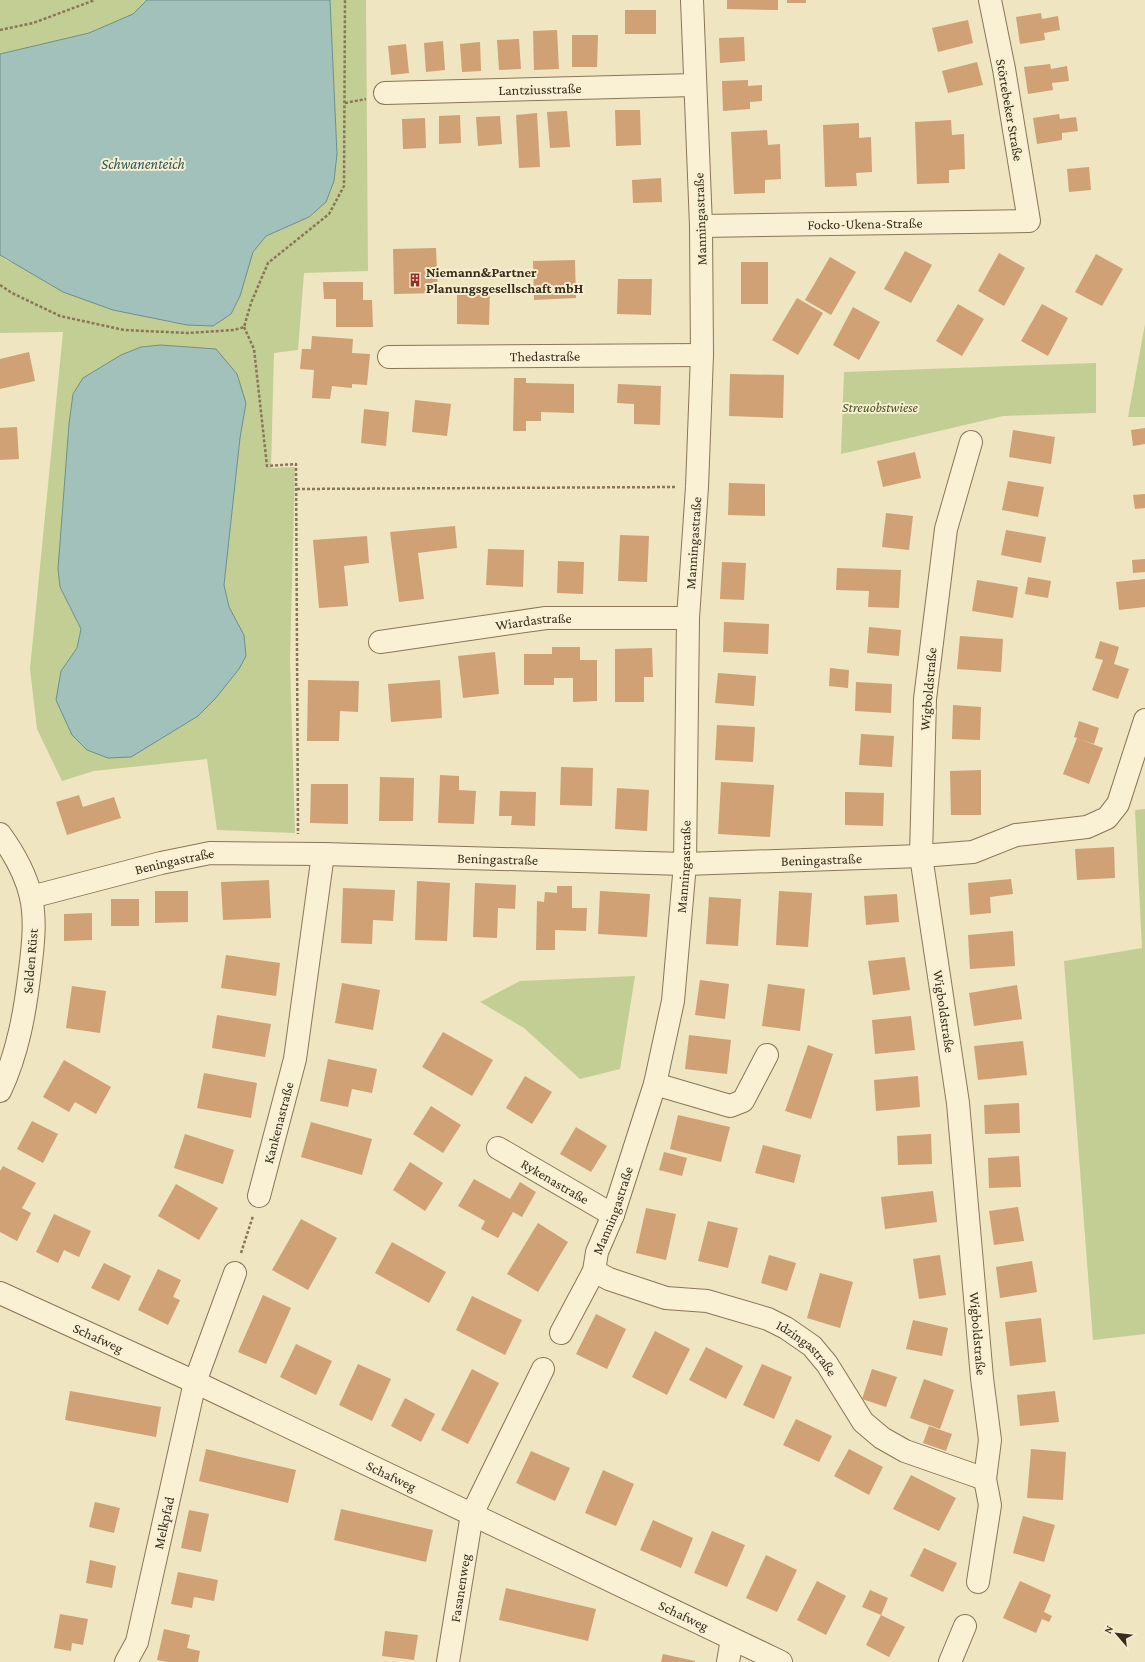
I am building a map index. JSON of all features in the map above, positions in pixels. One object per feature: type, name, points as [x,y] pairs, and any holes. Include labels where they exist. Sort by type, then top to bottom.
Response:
[{"type":"street","name":"Manningastraße","points":[[561,1333],[594,1271],[597,1252],[613,1215],[655,1084],[672,1001],[685,864],[688,618],[697,487],[702,355],[701,226],[694,86],[692,0]]},
{"type":"street","name":"Störtebeker Straße","points":[[990,0],[1004,69],[1028,221]]},
{"type":"street","name":"Lantziusstraße","points":[[386,93],[694,86]]},
{"type":"street","name":"Focko-Ukena-Straße","points":[[701,226],[1028,221]]},
{"type":"street","name":"Thedastraße","points":[[388,357],[702,355]]},
{"type":"street","name":"Wigboldstraße","points":[[971,442],[946,529],[944,545],[926,699],[921,856],[958,1103],[980,1354],[990,1440],[986,1479],[990,1505],[978,1582]]},
{"type":"street","name":"Wiardastraße","points":[[380,642],[546,618],[688,618]]},
{"type":"street","name":"Beningastraße","points":[[31,897],[161,863],[210,854],[323,854],[685,864],[921,856],[970,852],[1016,835],[1087,827],[1107,818],[1118,804],[1145,720]]},
{"type":"street","name":"Selden Rüst","points":[[0,834],[20,867],[31,897],[34,924],[26,1004],[19,1038],[3,1078]]},
{"type":"street","name":"Kankenastraße","points":[[259,1196],[295,1059],[323,854]]},
{"type":"street","points":[[655,1084],[730,1106],[743,1101],[767,1055]]},
{"type":"street","name":"Rykenastraße","points":[[498,1148],[613,1215]]},
{"type":"street","name":"Idzingastraße","points":[[594,1271],[609,1279],[666,1298],[707,1301],[768,1319],[786,1328],[812,1346],[827,1364],[863,1422],[882,1438],[906,1451],[986,1479]]},
{"type":"street","points":[[195,1382],[235,1273]]},
{"type":"street","name":"Schafweg","points":[[0,1293],[195,1382],[781,1662]]},
{"type":"street","points":[[472,1514],[543,1369]]},
{"type":"street","name":"Melkpfad","points":[[126,1662],[137,1642],[195,1382]]},
{"type":"street","name":"Fasanenweg","points":[[448,1662],[472,1514]]},
{"type":"street","points":[[950,1662],[965,1626]]},
{"type":"street","points":[[728,1662],[732,1639]]},
{"type":"path","points":[[0,30],[33,23],[95,0]]},
{"type":"path","points":[[298,854],[296,464],[267,466],[254,349],[244,327],[251,304],[268,263],[329,214],[344,186],[345,0]]},
{"type":"path","points":[[0,285],[60,316],[124,330],[188,333],[234,330],[244,327]]},
{"type":"path","points":[[297,489],[697,487]]},
{"type":"path","points":[[235,1273],[259,1196]]},
{"type":"green space","points":[[0,0],[147,0],[133,14],[89,33],[0,54]]},
{"type":"green space","points":[[330,0],[366,0],[368,271],[304,273],[298,350],[274,353],[271,468],[295,467],[290,660],[295,833],[217,830],[207,759],[94,771],[62,781],[37,729],[30,669],[63,332],[0,333],[0,255],[6,260],[155,319],[187,325],[212,326],[231,314],[240,296],[253,252],[266,236],[309,217],[326,202],[334,181],[337,154]],"holes":[[[161,345],[216,349],[246,403],[240,438],[224,585],[229,607],[244,635],[61,671],[77,648],[81,629],[60,587],[58,569],[69,424],[73,394],[84,378],[121,355],[141,347]]]},
{"type":"green space","points":[[1145,324],[1145,417],[1128,417]]},
{"type":"green space","name":"Streuobstwiese","points":[[1096,363],[1096,413],[1003,416],[841,454],[844,372]]},
{"type":"green space","points":[[1145,809],[1145,1334],[1093,1340],[1064,961],[1142,948],[1135,810]]},
{"type":"green space","points":[[635,976],[620,1069],[580,1079],[524,1028],[480,1002],[520,981]]},
{"type":"water","name":"Schwanenteich","points":[[147,0],[330,0],[337,154],[334,181],[326,202],[309,217],[266,236],[253,252],[240,296],[231,314],[213,326],[187,325],[113,310],[63,292],[0,255],[0,54],[89,33],[133,14]]},
{"type":"water","points":[[161,345],[216,349],[237,374],[246,403],[240,438],[224,585],[229,607],[244,635],[246,656],[239,669],[215,699],[198,716],[131,757],[108,758],[87,750],[72,735],[56,700],[61,671],[77,648],[81,629],[60,587],[58,569],[69,424],[73,394],[83,378],[121,355],[141,347]]},
{"type":"building","points":[[727,0],[778,0],[778,10],[727,9]]},
{"type":"building","points":[[787,0],[806,0],[806,3],[787,3]]},
{"type":"building","points":[[625,10],[656,10],[656,34],[625,34]]},
{"type":"building","points":[[1041,13],[1042,19],[1058,16],[1060,30],[1044,33],[1045,40],[1020,44],[1016,17]]},
{"type":"building","points":[[968,20],[973,43],[938,52],[932,28]]},
{"type":"building","points":[[557,30],[559,69],[534,70],[533,31]]},
{"type":"building","points":[[572,35],[598,35],[597,67],[572,67]]},
{"type":"building","points":[[744,37],[745,61],[720,63],[719,38]]},
{"type":"building","points":[[519,39],[521,69],[499,70],[497,40]]},
{"type":"building","points":[[443,41],[445,70],[426,72],[424,43]]},
{"type":"building","points":[[480,42],[481,71],[462,72],[460,44]]},
{"type":"building","points":[[406,44],[409,73],[391,75],[388,46]]},
{"type":"building","points":[[977,62],[983,85],[948,93],[942,71]]},
{"type":"building","points":[[1050,64],[1051,69],[1067,66],[1069,81],[1052,83],[1053,90],[1028,94],[1024,67]]},
{"type":"building","points":[[748,80],[748,86],[762,85],[762,101],[750,102],[750,109],[723,111],[722,81]]},
{"type":"building","points":[[615,110],[640,110],[641,145],[616,146]]},
{"type":"building","points":[[567,111],[570,147],[550,148],[547,112]]},
{"type":"building","points":[[537,113],[540,167],[519,168],[516,115]]},
{"type":"building","points":[[1059,114],[1060,119],[1076,117],[1078,131],[1062,133],[1062,140],[1037,144],[1033,118]]},
{"type":"building","points":[[460,115],[461,143],[439,144],[439,116]]},
{"type":"building","points":[[500,116],[502,144],[478,146],[476,117]]},
{"type":"building","points":[[425,118],[426,148],[403,149],[402,119]]},
{"type":"building","points":[[951,120],[952,135],[964,134],[965,169],[949,170],[949,183],[917,184],[915,122]]},
{"type":"building","points":[[859,123],[859,138],[871,137],[872,172],[856,173],[857,186],[825,187],[823,125]]},
{"type":"building","points":[[767,130],[768,145],[780,144],[781,179],[765,180],[765,193],[734,194],[731,132]]},
{"type":"building","points":[[1089,167],[1091,190],[1069,192],[1067,169]]},
{"type":"building","points":[[661,178],[662,202],[633,203],[632,180]]},
{"type":"building","name":"Niemann&Partner Planungsgesellschaft mbH","points":[[436,248],[438,293],[394,294],[393,249]]},
{"type":"building","points":[[905,251],[932,265],[911,303],[884,289]]},
{"type":"building","points":[[999,253],[1025,268],[1004,306],[978,291]]},
{"type":"building","points":[[1096,254],[1123,269],[1102,306],[1075,292]]},
{"type":"building","points":[[830,257],[856,272],[831,315],[805,300]]},
{"type":"building","points":[[575,260],[576,298],[534,300],[533,261]]},
{"type":"building","points":[[741,262],[768,262],[768,304],[741,304]]},
{"type":"building","points":[[618,279],[652,279],[651,315],[617,314]]},
{"type":"building","points":[[323,282],[363,282],[363,300],[372,300],[373,327],[336,327],[336,299],[324,299]]},
{"type":"building","points":[[457,290],[490,290],[489,325],[457,324]]},
{"type":"building","points":[[797,298],[823,313],[798,355],[772,340]]},
{"type":"building","points":[[958,304],[984,319],[962,356],[936,341]]},
{"type":"building","points":[[1042,304],[1068,318],[1048,356],[1021,341]]},
{"type":"building","points":[[853,307],[880,322],[859,360],[833,345]]},
{"type":"building","points":[[312,336],[353,339],[352,353],[370,354],[367,385],[352,384],[352,388],[332,386],[330,399],[312,398],[314,370],[300,369],[302,349],[311,349]]},
{"type":"building","points":[[29,352],[35,381],[0,389],[0,359]]},
{"type":"building","points":[[730,374],[784,375],[783,418],[729,416]]},
{"type":"building","points":[[514,378],[526,378],[526,383],[574,384],[574,413],[541,412],[541,421],[526,421],[526,431],[513,431]]},
{"type":"building","points":[[618,384],[661,386],[660,425],[634,424],[634,404],[617,403]]},
{"type":"building","points":[[415,400],[451,404],[447,436],[412,432]]},
{"type":"building","points":[[364,409],[389,412],[386,446],[361,443]]},
{"type":"building","points":[[17,427],[19,459],[0,460],[0,428]]},
{"type":"building","points":[[1145,428],[1145,444],[1133,446],[1131,430]]},
{"type":"building","points":[[1013,430],[1055,437],[1051,464],[1009,457]]},
{"type":"building","points":[[915,452],[921,478],[883,487],[877,461]]},
{"type":"building","points":[[1008,481],[1044,487],[1038,517],[1002,510]]},
{"type":"building","points":[[729,483],[765,484],[765,516],[728,515]]},
{"type":"building","points":[[1145,494],[1145,508],[1135,509],[1133,495]]},
{"type":"building","points":[[886,513],[913,516],[909,550],[882,547]]},
{"type":"building","points":[[455,526],[457,548],[418,553],[424,599],[399,602],[390,532]]},
{"type":"building","points":[[1006,530],[1046,537],[1041,563],[1001,555]]},
{"type":"building","points":[[620,535],[649,536],[647,582],[618,581]]},
{"type":"building","points":[[367,536],[369,563],[344,566],[348,606],[319,608],[313,540]]},
{"type":"building","points":[[488,549],[524,550],[523,587],[486,585]]},
{"type":"building","points":[[1145,559],[1145,572],[1133,573],[1132,560]]},
{"type":"building","points":[[558,561],[584,562],[583,594],[557,593]]},
{"type":"building","points":[[722,562],[746,563],[744,600],[720,599]]},
{"type":"building","points":[[837,568],[901,570],[899,608],[868,607],[869,591],[836,590]]},
{"type":"building","points":[[1028,577],[1051,581],[1048,598],[1025,594]]},
{"type":"building","points":[[1145,579],[1145,607],[1119,610],[1116,582]]},
{"type":"building","points":[[977,580],[1018,587],[1013,618],[972,611]]},
{"type":"building","points":[[724,622],[769,624],[768,654],[723,652]]},
{"type":"building","points":[[869,627],[901,630],[899,656],[867,653]]},
{"type":"building","points":[[960,636],[1003,639],[1001,672],[957,669]]},
{"type":"building","points":[[1100,641],[1119,647],[1114,664],[1129,669],[1118,699],[1092,690],[1103,660],[1095,658]]},
{"type":"building","points":[[552,647],[580,647],[580,660],[597,660],[597,701],[573,702],[573,678],[554,678],[554,685],[524,685],[524,654],[552,654]]},
{"type":"building","points":[[652,648],[653,677],[644,677],[644,702],[615,702],[615,649]]},
{"type":"building","points":[[495,652],[499,694],[463,698],[458,656]]},
{"type":"building","points":[[830,668],[849,670],[848,688],[829,686]]},
{"type":"building","points":[[718,673],[756,676],[754,706],[715,703]]},
{"type":"building","points":[[308,680],[359,681],[358,712],[340,711],[339,741],[307,741]]},
{"type":"building","points":[[440,680],[442,718],[391,722],[388,684]]},
{"type":"building","points":[[856,682],[892,684],[891,713],[855,711]]},
{"type":"building","points":[[953,705],[981,707],[980,740],[952,739]]},
{"type":"building","points":[[1079,721],[1099,728],[1094,744],[1079,739],[1103,748],[1089,784],[1063,774],[1077,738],[1074,737]]},
{"type":"building","points":[[717,725],[755,727],[753,762],[715,760]]},
{"type":"building","points":[[861,734],[894,736],[892,767],[859,765]]},
{"type":"building","points":[[561,767],[593,768],[592,806],[560,805]]},
{"type":"building","points":[[981,770],[981,815],[951,815],[950,771]]},
{"type":"building","points":[[440,775],[459,776],[459,790],[476,791],[474,824],[438,823]]},
{"type":"building","points":[[380,777],[414,778],[413,821],[379,821]]},
{"type":"building","points":[[721,782],[774,785],[770,837],[718,834]]},
{"type":"building","points":[[311,784],[348,784],[348,824],[310,823]]},
{"type":"building","points":[[617,788],[649,790],[647,831],[615,829]]},
{"type":"building","points":[[500,791],[536,792],[535,826],[511,825],[512,816],[499,816]]},
{"type":"building","points":[[845,792],[884,793],[883,826],[845,825]]},
{"type":"building","points":[[79,795],[83,807],[114,797],[121,818],[67,835],[56,802]]},
{"type":"building","points":[[1114,847],[1115,878],[1077,880],[1075,849]]},
{"type":"building","points":[[1011,879],[1013,894],[990,897],[991,913],[970,915],[968,883]]},
{"type":"building","points":[[269,880],[271,918],[223,920],[221,882]]},
{"type":"building","points":[[417,881],[450,883],[447,941],[415,940]]},
{"type":"building","points":[[475,883],[516,885],[515,909],[498,908],[497,938],[473,937]]},
{"type":"building","points":[[557,886],[572,886],[572,908],[587,908],[586,931],[555,930],[555,950],[536,950],[537,901],[544,902],[545,892],[557,893]]},
{"type":"building","points":[[343,888],[395,890],[393,921],[373,920],[372,944],[341,943]]},
{"type":"building","points":[[155,891],[188,891],[188,922],[155,923]]},
{"type":"building","points":[[600,891],[650,894],[647,937],[598,934]]},
{"type":"building","points":[[779,891],[812,893],[808,947],[776,945]]},
{"type":"building","points":[[897,894],[899,922],[866,925],[864,896]]},
{"type":"building","points":[[709,897],[741,899],[738,946],[706,944]]},
{"type":"building","points":[[111,899],[139,899],[139,926],[111,926]]},
{"type":"building","points":[[92,913],[92,940],[64,941],[64,914]]},
{"type":"building","points":[[1013,931],[1015,966],[970,969],[968,935]]},
{"type":"building","points":[[226,955],[280,963],[276,996],[221,988]]},
{"type":"building","points":[[905,957],[910,990],[873,995],[868,961]]},
{"type":"building","points":[[700,980],[729,984],[725,1019],[695,1015]]},
{"type":"building","points":[[342,983],[380,990],[373,1030],[335,1023]]},
{"type":"building","points":[[768,984],[805,989],[800,1031],[762,1026]]},
{"type":"building","points":[[1017,985],[1022,1019],[974,1026],[969,993]]},
{"type":"building","points":[[72,986],[106,991],[100,1033],[66,1028]]},
{"type":"building","points":[[217,1015],[271,1024],[265,1057],[212,1048]]},
{"type":"building","points":[[911,1016],[915,1050],[875,1054],[872,1020]]},
{"type":"building","points":[[443,1032],[493,1060],[472,1096],[422,1067]]},
{"type":"building","points":[[689,1035],[731,1040],[727,1074],[685,1069]]},
{"type":"building","points":[[1023,1041],[1027,1075],[978,1080],[974,1046]]},
{"type":"building","points":[[808,1045],[833,1054],[811,1119],[785,1111]]},
{"type":"building","points":[[328,1059],[377,1069],[372,1093],[352,1089],[348,1107],[320,1101]]},
{"type":"building","points":[[64,1060],[111,1087],[96,1114],[75,1102],[69,1112],[43,1097]]},
{"type":"building","points":[[204,1073],[257,1083],[251,1118],[197,1108]]},
{"type":"building","points":[[525,1076],[552,1092],[532,1124],[506,1108]]},
{"type":"building","points":[[918,1076],[920,1107],[876,1111],[874,1080]]},
{"type":"building","points":[[1019,1103],[1020,1133],[985,1134],[984,1105]]},
{"type":"building","points":[[431,1106],[461,1125],[443,1153],[413,1134]]},
{"type":"building","points":[[678,1115],[730,1127],[721,1162],[670,1149]]},
{"type":"building","points":[[32,1121],[58,1134],[43,1163],[17,1149]]},
{"type":"building","points":[[311,1122],[372,1139],[362,1175],[301,1157]]},
{"type":"building","points":[[576,1127],[607,1146],[591,1172],[560,1154]]},
{"type":"building","points":[[185,1134],[234,1150],[223,1184],[174,1168]]},
{"type":"building","points":[[931,1134],[932,1164],[898,1165],[897,1136]]},
{"type":"building","points":[[763,1145],[801,1155],[794,1183],[755,1173]]},
{"type":"building","points":[[664,1152],[687,1158],[682,1176],[659,1170]]},
{"type":"building","points":[[1019,1156],[1021,1187],[989,1188],[988,1158]]},
{"type":"building","points":[[410,1162],[443,1183],[425,1211],[393,1190]]},
{"type":"building","points":[[3,1166],[36,1183],[22,1208],[31,1213],[17,1241],[0,1232],[0,1171]]},
{"type":"building","points":[[474,1179],[510,1199],[520,1182],[536,1192],[522,1217],[513,1212],[498,1238],[481,1229],[485,1221],[458,1206]]},
{"type":"building","points":[[176,1184],[218,1208],[199,1240],[158,1216]]},
{"type":"building","points":[[933,1191],[937,1222],[885,1229],[881,1197]]},
{"type":"building","points":[[1018,1207],[1024,1241],[994,1245],[989,1211]]},
{"type":"building","points":[[646,1208],[676,1214],[666,1260],[636,1253]]},
{"type":"building","points":[[54,1214],[91,1231],[79,1257],[64,1250],[58,1263],[36,1252]]},
{"type":"building","points":[[301,1219],[337,1238],[308,1290],[272,1270]]},
{"type":"building","points":[[708,1221],[738,1228],[728,1268],[698,1261]]},
{"type":"building","points":[[538,1223],[568,1242],[538,1292],[507,1274]]},
{"type":"building","points":[[392,1242],[446,1272],[429,1303],[375,1273]]},
{"type":"building","points":[[769,1255],[796,1263],[787,1291],[761,1283]]},
{"type":"building","points":[[940,1255],[946,1295],[919,1299],[913,1259]]},
{"type":"building","points":[[1032,1261],[1037,1292],[1000,1298],[996,1267]]},
{"type":"building","points":[[104,1263],[131,1276],[119,1301],[91,1288]]},
{"type":"building","points":[[158,1269],[181,1280],[173,1297],[180,1300],[168,1325],[138,1310]]},
{"type":"building","points":[[820,1273],[853,1282],[840,1328],[807,1318]]},
{"type":"building","points":[[263,1295],[291,1308],[266,1364],[238,1352]]},
{"type":"building","points":[[472,1296],[522,1320],[505,1355],[456,1330]]},
{"type":"building","points":[[596,1314],[626,1329],[607,1369],[576,1354]]},
{"type":"building","points":[[1041,1318],[1046,1362],[1010,1366],[1005,1322]]},
{"type":"building","points":[[913,1320],[948,1328],[942,1356],[906,1349]]},
{"type":"building","points":[[655,1331],[690,1349],[667,1395],[632,1377]]},
{"type":"building","points":[[296,1344],[332,1361],[316,1395],[280,1377]]},
{"type":"building","points":[[706,1347],[743,1366],[726,1399],[689,1380]]},
{"type":"building","points":[[358,1364],[391,1379],[372,1421],[339,1405]]},
{"type":"building","points":[[762,1364],[792,1377],[774,1419],[743,1405]]},
{"type":"building","points":[[472,1369],[499,1383],[468,1444],[441,1430]]},
{"type":"building","points":[[872,1369],[897,1377],[886,1407],[862,1399]]},
{"type":"building","points":[[924,1379],[954,1390],[940,1429],[910,1418]]},
{"type":"building","points":[[70,1391],[161,1407],[156,1437],[65,1420]]},
{"type":"building","points":[[1055,1391],[1059,1422],[1020,1426],[1017,1395]]},
{"type":"building","points":[[405,1398],[435,1414],[421,1442],[391,1426]]},
{"type":"building","points":[[796,1419],[832,1436],[819,1462],[783,1445]]},
{"type":"building","points":[[929,1426],[952,1434],[946,1451],[923,1443]]},
{"type":"building","points":[[206,1449],[296,1470],[288,1503],[199,1481]]},
{"type":"building","points":[[849,1449],[883,1467],[869,1495],[834,1476]]},
{"type":"building","points":[[1031,1449],[1066,1452],[1063,1500],[1027,1498]]},
{"type":"building","points":[[531,1451],[570,1468],[555,1501],[516,1483]]},
{"type":"building","points":[[603,1470],[634,1484],[616,1526],[585,1513]]},
{"type":"building","points":[[911,1475],[956,1498],[939,1531],[893,1509]]},
{"type":"building","points":[[95,1502],[120,1508],[114,1533],[89,1527]]},
{"type":"building","points":[[341,1509],[433,1530],[426,1562],[334,1540]]},
{"type":"building","points":[[189,1510],[209,1514],[201,1552],[181,1548]]},
{"type":"building","points":[[1023,1516],[1055,1525],[1044,1562],[1013,1553]]},
{"type":"building","points":[[653,1520],[693,1538],[681,1568],[640,1550]]},
{"type":"building","points":[[712,1531],[745,1545],[727,1587],[694,1573]]},
{"type":"building","points":[[924,1548],[957,1563],[943,1592],[910,1576]]},
{"type":"building","points":[[766,1555],[797,1570],[777,1612],[746,1598]]},
{"type":"building","points":[[90,1560],[116,1566],[112,1588],[86,1583]]},
{"type":"building","points":[[178,1572],[218,1580],[214,1601],[194,1597],[192,1608],[171,1604]]},
{"type":"building","points":[[817,1581],[846,1596],[826,1635],[797,1620]]},
{"type":"building","points":[[1020,1581],[1051,1595],[1044,1612],[1052,1616],[1049,1622],[1042,1619],[1036,1633],[1003,1618]]},
{"type":"building","points":[[506,1588],[596,1609],[588,1641],[499,1620]]},
{"type":"building","points":[[870,1590],[888,1598],[881,1615],[862,1607]]},
{"type":"building","points":[[60,1614],[88,1619],[83,1645],[72,1643],[71,1651],[54,1648]]},
{"type":"building","points":[[881,1615],[905,1627],[889,1657],[866,1645]]},
{"type":"building","points":[[164,1629],[190,1635],[187,1648],[200,1651],[198,1662],[167,1662],[157,1660]]},
{"type":"building","points":[[385,1631],[418,1635],[414,1660],[382,1656]]},
{"type":"building","points":[[663,1654],[695,1661],[695,1662],[661,1662]]},
{"type":"place","name":"Niemann&Partner Planungsgesellschaft mbH","points":[[415,280]]}]
